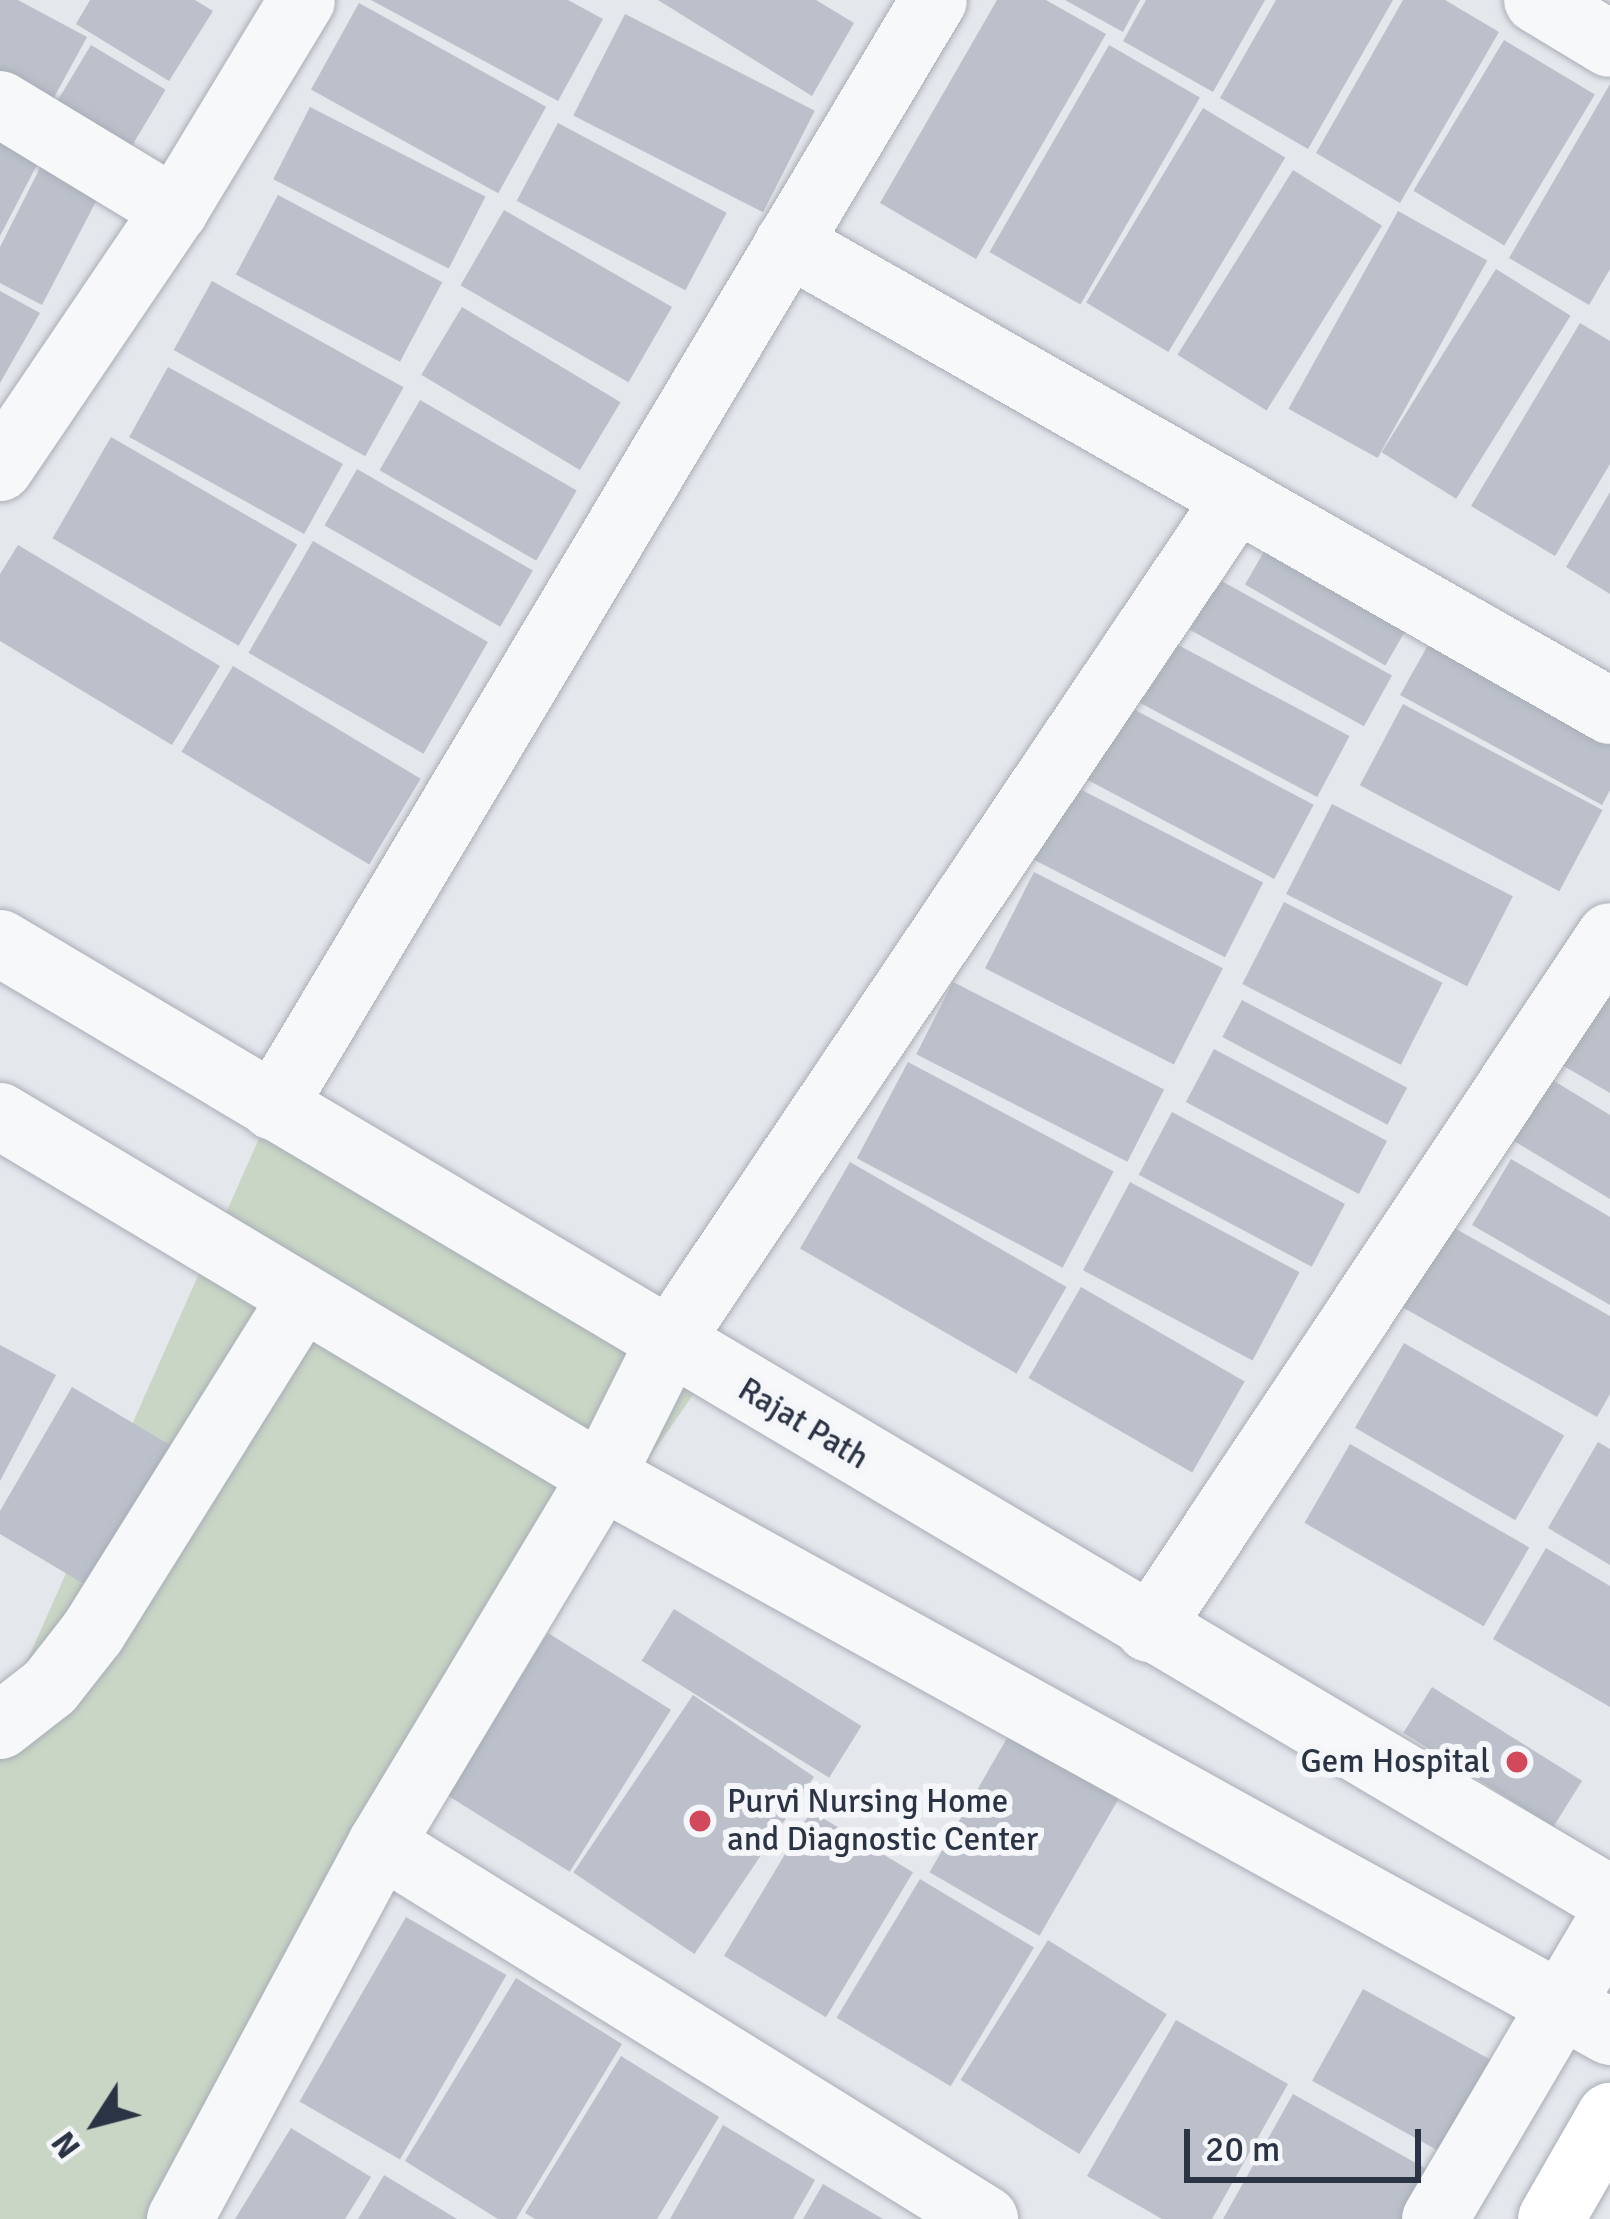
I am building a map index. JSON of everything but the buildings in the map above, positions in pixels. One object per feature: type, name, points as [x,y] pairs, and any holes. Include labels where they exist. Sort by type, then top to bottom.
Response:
[{"type":"highway","points":[[1551,2219],[1610,2116]]},
{"type":"street","points":[[0,468],[175,210],[302,0]]},
{"type":"street","points":[[273,1106],[934,0]]},
{"type":"street","points":[[1538,0],[1610,44]]},
{"type":"street","points":[[0,104],[175,210]]},
{"type":"street","points":[[788,243],[1610,711]]},
{"type":"street","points":[[180,2219],[381,1844],[602,1476],[668,1342],[1237,498]]},
{"type":"street","points":[[1149,1629],[1610,936]]},
{"type":"street","name":"Rajat Path","points":[[0,944],[1610,1899]]},
{"type":"street","points":[[0,1116],[602,1476],[1587,2017]]},
{"type":"street","points":[[17,1690],[301,1299]]},
{"type":"street","points":[[381,1844],[985,2219]]},
{"type":"street","points":[[1436,2219],[1587,2017],[1610,1922]]},
{"type":"green space","points":[[273,1107],[711,1369],[381,1844],[180,2219],[0,2219],[0,1706],[15,1688]]},
{"type":"place","name":"Gem Hospital","points":[[1517,1762]]},
{"type":"place","name":"Purvi Nursing Home and Diagnostic Center","points":[[700,1821]]}]
